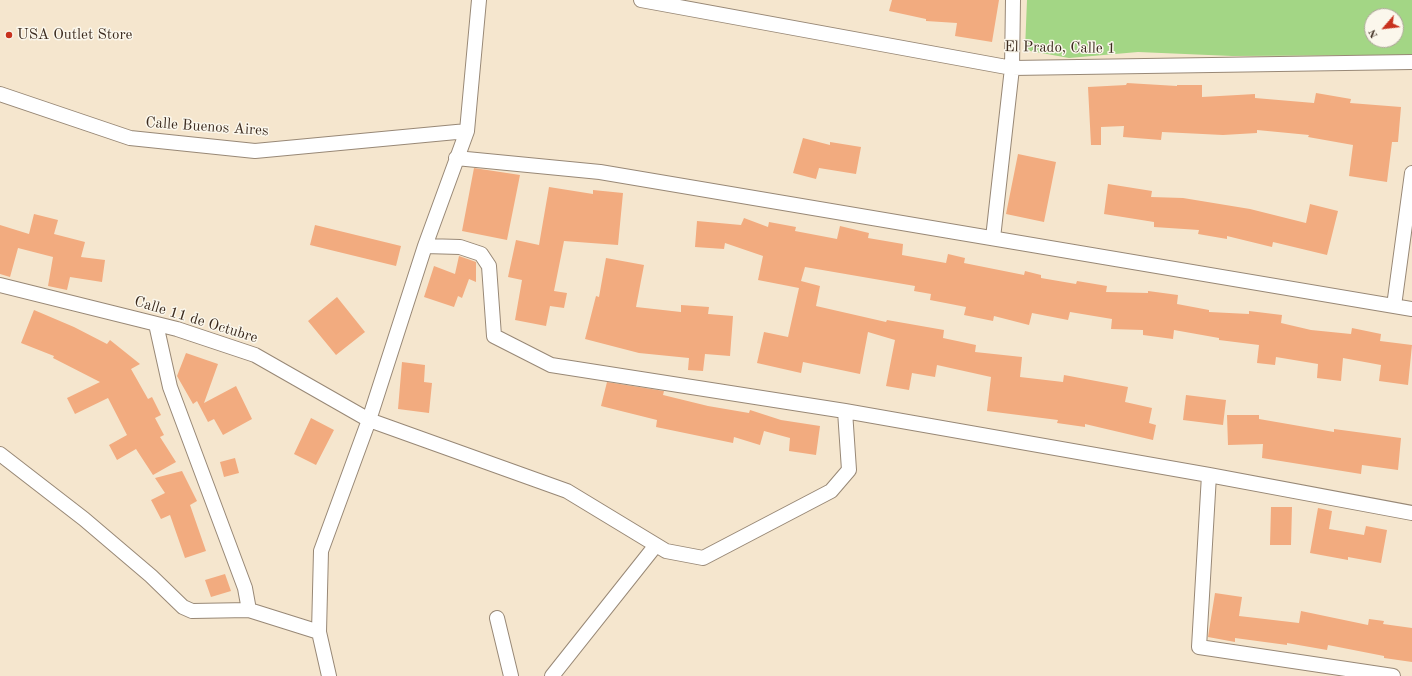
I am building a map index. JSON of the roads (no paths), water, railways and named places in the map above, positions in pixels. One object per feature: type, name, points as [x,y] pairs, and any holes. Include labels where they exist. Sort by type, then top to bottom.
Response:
[{"type":"street","points":[[330,676],[319,632],[321,551],[369,420],[425,246],[467,131],[479,0]]},
{"type":"street","name":"El Prado, Calle 1","points":[[641,0],[1012,68],[1412,62]]},
{"type":"street","points":[[993,238],[1012,68],[1013,0]]},
{"type":"street","name":"Calle Buenos Aires","points":[[0,94],[130,138],[255,151],[467,131]]},
{"type":"street","points":[[456,158],[600,172],[1412,309]]},
{"type":"street","points":[[1394,306],[1412,173]]},
{"type":"street","points":[[425,246],[460,247],[481,254],[489,266],[494,336],[551,365],[845,411],[1209,475],[1412,513]]},
{"type":"street","name":"Calle 11 de Octubre","points":[[0,285],[156,324],[255,355],[369,420],[567,491],[666,551],[703,558],[831,491],[849,470],[845,411]]},
{"type":"street","points":[[156,324],[170,387],[245,588],[249,610]]},
{"type":"street","points":[[0,454],[84,519],[151,576],[183,607],[192,611],[249,610],[319,632]]},
{"type":"street","points":[[1209,475],[1199,646],[1393,676]]},
{"type":"street","points":[[552,676],[656,545]]},
{"type":"street","points":[[497,618],[511,676]]},
{"type":"place","name":"USA Outlet Store","points":[[9,35]]}]
